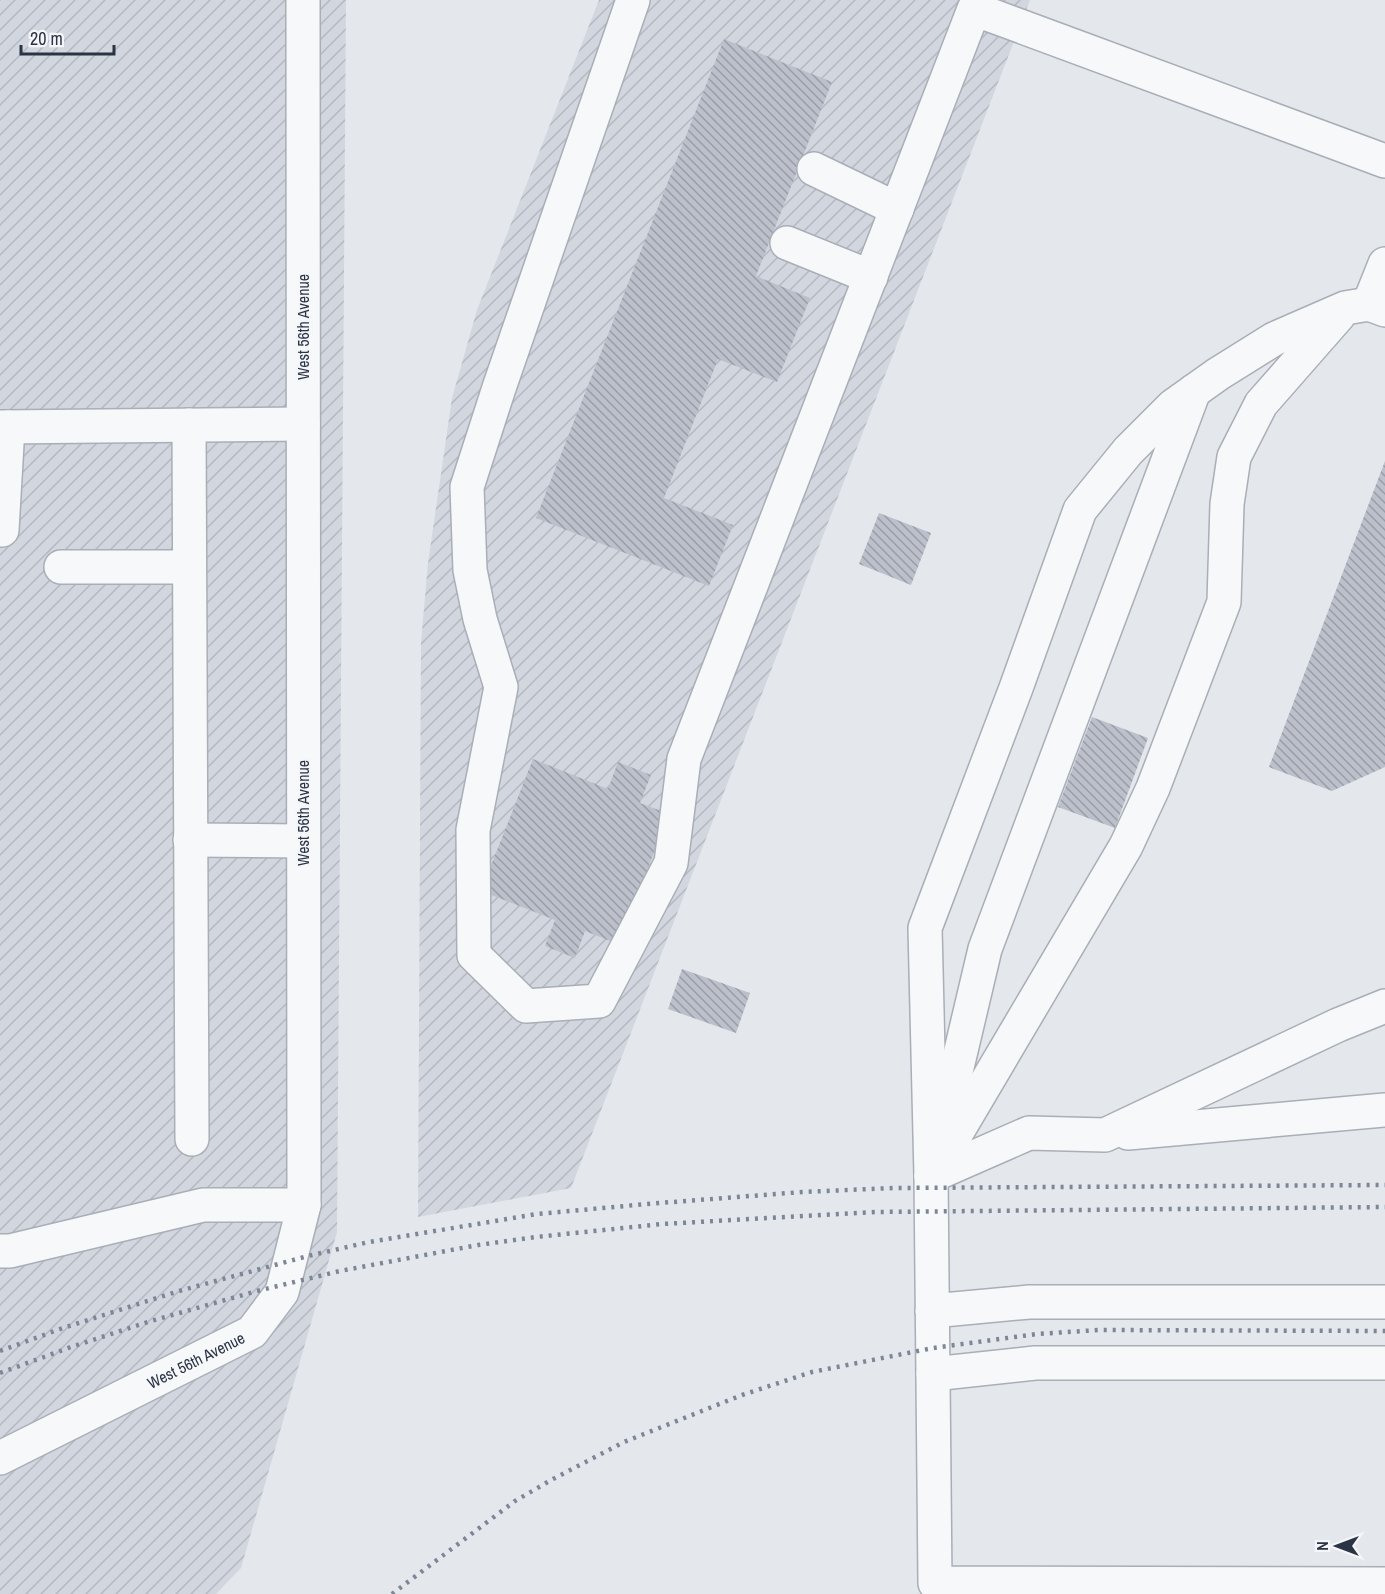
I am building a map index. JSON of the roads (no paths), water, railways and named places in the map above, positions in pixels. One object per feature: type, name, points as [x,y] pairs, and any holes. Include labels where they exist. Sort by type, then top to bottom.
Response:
[{"type":"street","name":"West 56th Avenue","points":[[0,1458],[252,1332],[282,1292],[304,1205],[303,0]]},
{"type":"street","points":[[633,0],[467,487],[470,570],[480,619],[501,687],[473,830],[474,955],[526,1006],[598,1001],[671,862],[684,759],[897,209],[964,5],[1385,161]]},
{"type":"street","points":[[814,169],[897,209]]},
{"type":"street","points":[[787,243],[871,277]]},
{"type":"street","points":[[932,1176],[1126,846],[1152,788],[1224,602],[1227,504],[1234,457],[1261,404],[1366,307],[1385,264]]},
{"type":"street","points":[[1366,307],[1274,339],[1173,405],[1128,451],[1080,510],[1016,688],[925,928],[932,1176],[934,1583],[1385,1584]]},
{"type":"street","points":[[932,1176],[985,949],[1195,390]]},
{"type":"street","points":[[0,530],[2,530],[4,427],[303,424]]},
{"type":"street","points":[[189,425],[192,1139]]},
{"type":"street","points":[[61,567],[189,567]]},
{"type":"street","points":[[190,840],[303,841]]},
{"type":"street","points":[[1105,1135],[1338,1025],[1385,1006]]},
{"type":"street","points":[[932,1176],[1029,1133],[1105,1135],[1385,1110]]},
{"type":"street","points":[[0,1251],[10,1251],[203,1205],[304,1205]]},
{"type":"street","points":[[932,1311],[1029,1302],[1385,1302]]},
{"type":"street","points":[[933,1374],[1035,1362],[1385,1363]]},
{"type":"railway","points":[[0,1351],[179,1291],[308,1256],[369,1242],[537,1214],[802,1192],[893,1188],[1385,1185]]},
{"type":"railway","points":[[0,1373],[151,1321],[257,1291],[340,1271],[478,1245],[536,1237],[662,1224],[875,1212],[1385,1207]]},
{"type":"railway","points":[[392,1594],[515,1501],[553,1479],[624,1442],[742,1395],[812,1372],[933,1348],[1037,1334],[1099,1330],[1385,1331]]}]
